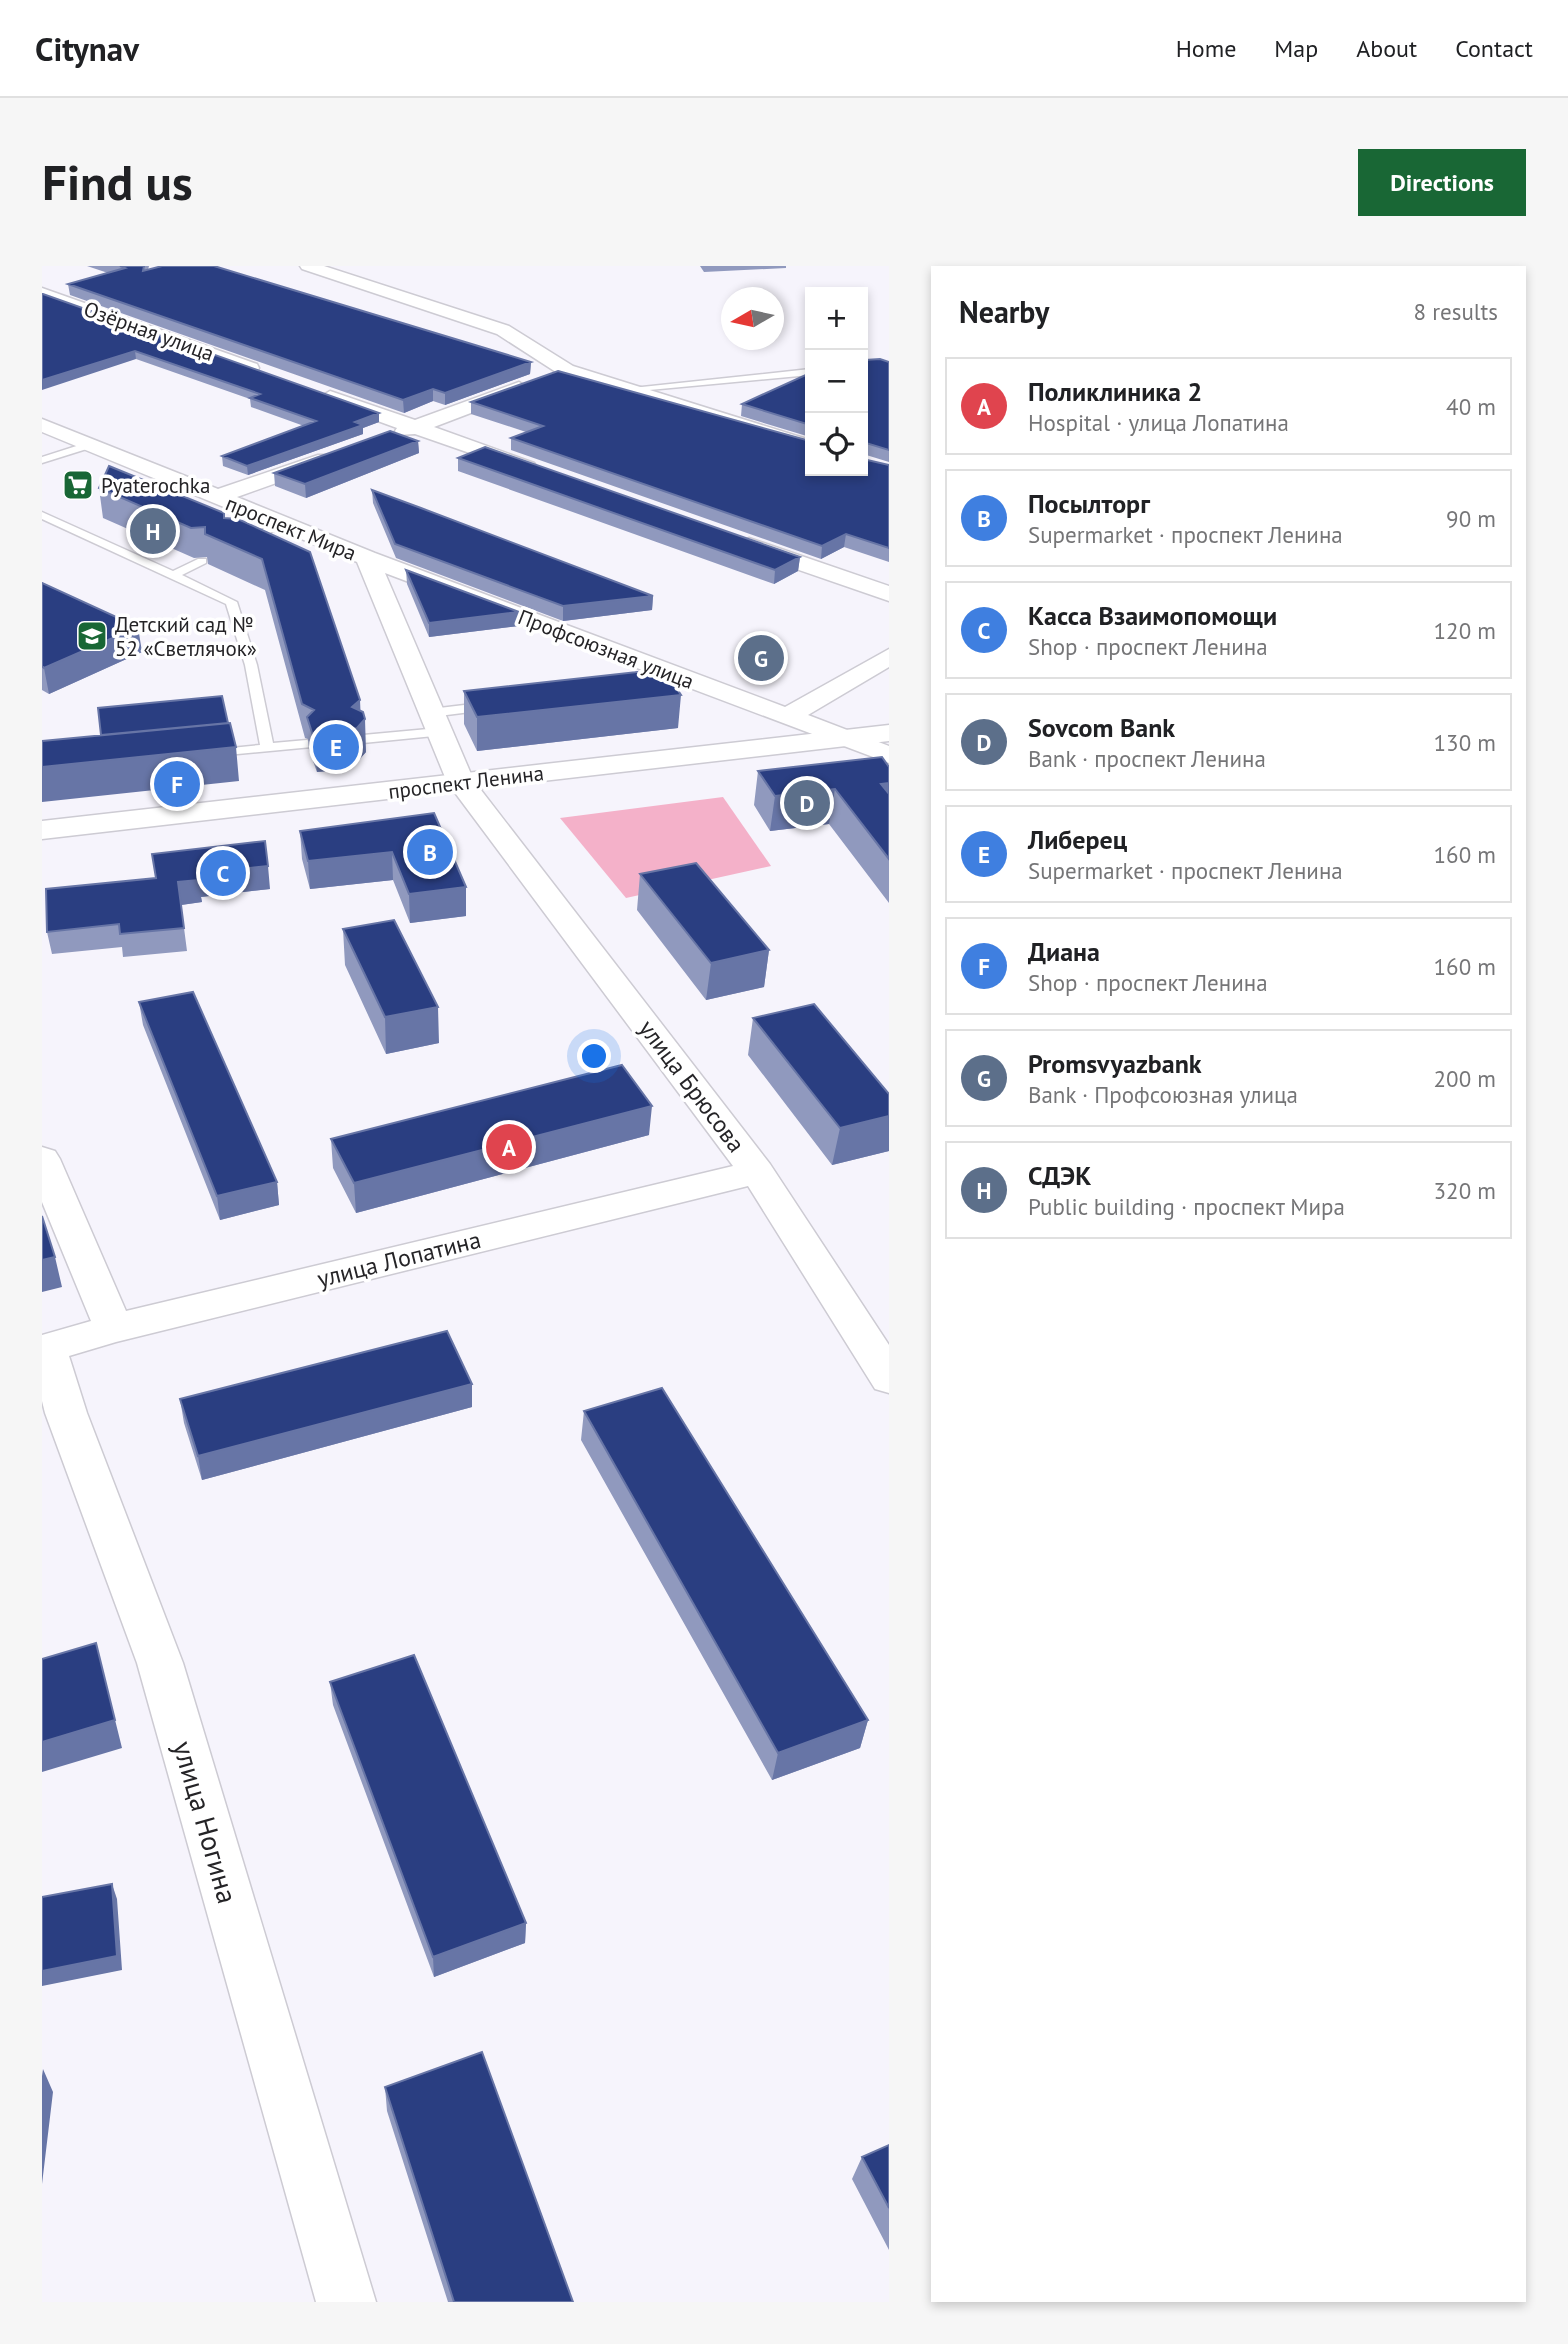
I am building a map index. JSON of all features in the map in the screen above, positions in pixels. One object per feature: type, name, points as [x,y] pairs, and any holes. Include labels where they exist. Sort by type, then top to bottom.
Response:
[{"type":"street","points":[[308,266],[503,330],[566,370],[805,444]]},
{"type":"street","name":"Озёрная улица","points":[[42,293],[273,376]]},
{"type":"street","points":[[389,436],[566,370]]},
{"type":"street","points":[[311,390],[546,474]]},
{"type":"street","name":"проспект Мира","points":[[42,425],[214,498],[367,558],[435,723],[470,793]]},
{"type":"street","points":[[214,498],[339,454]]},
{"type":"street","points":[[730,539],[889,594]]},
{"type":"street","name":"Профсоюзная улица","points":[[367,558],[786,717],[847,737],[889,756]]},
{"type":"street","points":[[786,717],[889,656]]},
{"type":"street","name":"проспект Ленина","points":[[42,850],[470,793],[889,733]]},
{"type":"street","name":"проспект Ленина","points":[[42,830],[889,756]]},
{"type":"street","name":"улица Брюсова","points":[[470,793],[757,1172],[885,1366]]},
{"type":"street","points":[[42,1160],[114,1328]]},
{"type":"street","name":"улица Лопатина","points":[[45,1349],[114,1328],[757,1172]]},
{"type":"street","name":"улица Ногина","points":[[45,1349],[66,1413],[160,1662],[345,2302]]},
{"type":"lane","points":[[628,390],[805,372]]},
{"type":"lane","points":[[42,460],[89,445]]},
{"type":"lane","points":[[42,515],[231,601],[251,665],[267,748]]},
{"type":"lane","points":[[233,546],[280,524]]},
{"type":"lane","points":[[176,574],[202,561]]},
{"type":"lane","points":[[664,684],[692,681]]},
{"type":"lane","points":[[363,739],[500,705]]},
{"type":"lane","points":[[196,755],[307,744]]},
{"type":"shaded area","points":[[723,797],[771,866],[626,898],[560,818]]},
{"type":"building","points":[[120,266],[144,266],[143,271],[162,266],[214,266],[531,362],[445,393],[433,389],[403,400],[68,284],[125,268]]},
{"type":"building","points":[[42,294],[379,413],[355,422],[363,425],[247,466],[222,456],[316,421],[250,398],[260,394],[135,351],[42,380]]},
{"type":"building","points":[[868,360],[889,362],[889,450],[868,444]]},
{"type":"building","points":[[558,371],[805,440],[805,476],[868,476],[868,460],[889,465],[889,548],[846,534],[822,546],[511,438],[543,426],[471,402]]},
{"type":"building","points":[[805,375],[805,423],[742,404]]},
{"type":"building","points":[[390,431],[418,441],[305,484],[274,473]]},
{"type":"building","points":[[485,447],[800,557],[775,570],[458,458]]},
{"type":"building","points":[[109,466],[224,513],[224,518],[238,519],[310,552],[360,700],[352,707],[363,712],[365,719],[357,728],[337,736],[314,739],[307,717],[314,710],[302,704],[262,559],[205,534],[205,527],[191,528],[99,488]]},
{"type":"building","points":[[372,490],[653,596],[563,606],[395,544]]},
{"type":"building","points":[[406,570],[519,612],[429,623]]},
{"type":"building","points":[[42,583],[138,627],[44,668]]},
{"type":"building","points":[[664,669],[681,695],[477,717],[464,691]]},
{"type":"building","points":[[222,696],[228,723],[101,735],[98,708]]},
{"type":"building","points":[[230,723],[236,747],[42,767],[42,741]]},
{"type":"building","points":[[882,757],[889,767],[889,783],[881,784],[889,794],[889,859],[835,789],[775,796],[758,771]]},
{"type":"building","points":[[434,813],[466,887],[409,894],[392,852],[308,861],[300,831]]},
{"type":"building","points":[[265,841],[268,866],[198,874],[199,880],[178,882],[184,928],[120,934],[119,924],[47,932],[46,889],[156,878],[152,854]]},
{"type":"building","points":[[696,863],[769,950],[711,963],[640,874]]},
{"type":"building","points":[[394,920],[438,1007],[385,1017],[343,929]]},
{"type":"building","points":[[193,992],[277,1182],[217,1196],[139,1002]]},
{"type":"building","points":[[814,1004],[889,1094],[889,1116],[840,1128],[753,1018]]},
{"type":"building","points":[[622,1065],[652,1106],[354,1183],[331,1139]]},
{"type":"building","points":[[42,1216],[55,1257],[42,1260]]},
{"type":"building","points":[[447,1331],[472,1384],[198,1456],[180,1399]]},
{"type":"building","points":[[662,1388],[868,1720],[778,1753],[584,1411]]},
{"type":"building","points":[[96,1643],[115,1720],[42,1742],[42,1659]]},
{"type":"building","points":[[414,1655],[526,1923],[433,1957],[330,1682]]},
{"type":"building","points":[[112,1884],[117,1956],[42,1971],[42,1897]]},
{"type":"building","points":[[482,2052],[573,2302],[454,2302],[385,2087]]},
{"type":"building","points":[[889,2145],[889,2208],[862,2157]]},
{"type":"place","name":"Pyaterochka","points":[[78,485]]},
{"type":"place","name":"СДЭК","points":[[153,531]]},
{"type":"place","name":"Детский сад № 52 «Светлячок»","points":[[92,636]]},
{"type":"place","name":"Promsvyazbank","points":[[761,658]]},
{"type":"place","name":"Либерец","points":[[336,747]]},
{"type":"place","name":"Диана","points":[[177,784]]},
{"type":"place","name":"Sovcom Bank","points":[[807,803]]},
{"type":"place","name":"Посылторг","points":[[430,852]]},
{"type":"place","name":"Касса Взаимопомощи","points":[[223,873]]},
{"type":"place","name":"Поликлиника 2","points":[[509,1147]]}]
